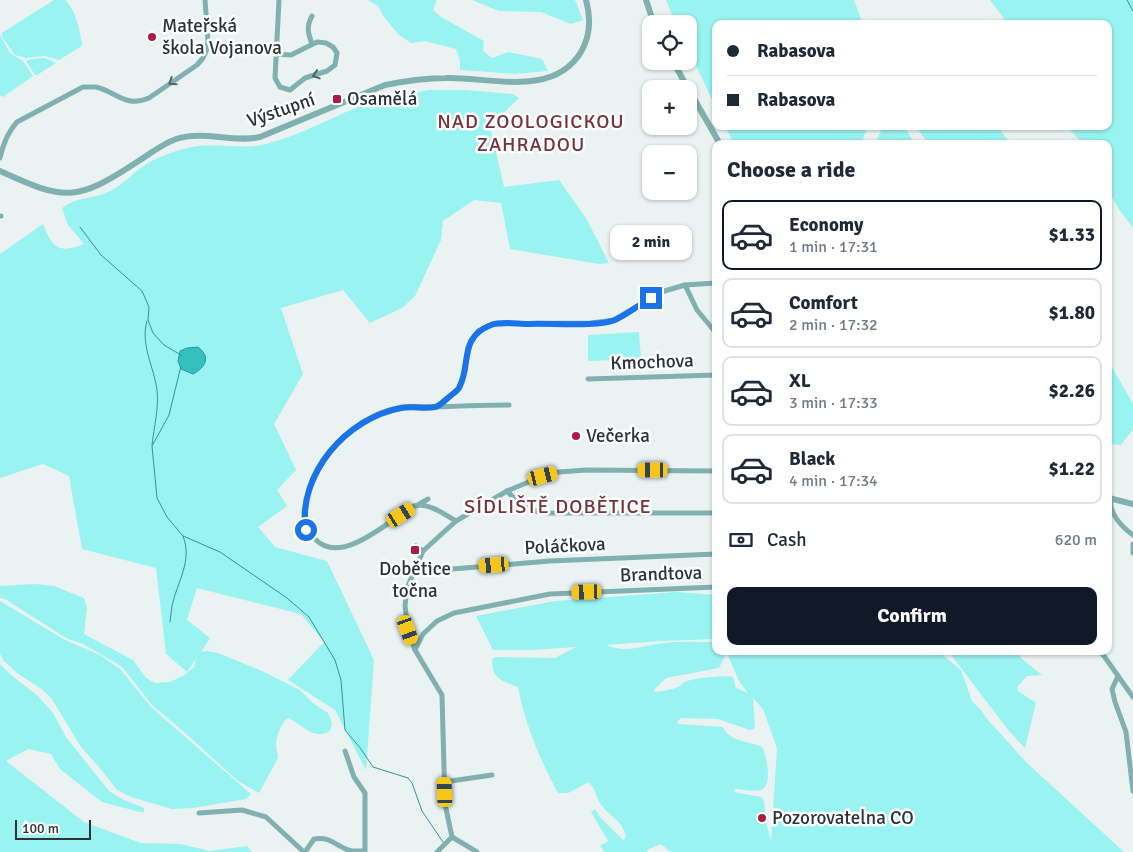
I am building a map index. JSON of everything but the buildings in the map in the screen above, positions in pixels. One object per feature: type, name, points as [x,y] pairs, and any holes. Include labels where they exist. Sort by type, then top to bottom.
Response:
[{"type":"street","points":[[0,158],[4,142],[10,130],[17,122],[83,87],[95,87],[134,102],[149,98],[198,65],[207,49],[205,0]]},
{"type":"street","points":[[276,54],[291,55],[317,42],[326,43],[333,47],[337,54],[335,64],[327,71],[305,78],[290,90],[280,87],[275,78],[276,54],[279,0]]},
{"type":"street","name":"Výstupní","points":[[0,171],[35,188],[72,194],[106,182],[161,146],[177,139],[200,135],[243,139],[260,137],[385,86],[407,81],[446,78],[527,82],[547,78],[560,73],[571,65],[584,48],[591,23],[586,0]]},
{"type":"street","points":[[646,0],[651,15]]},
{"type":"street","points":[[312,16],[307,31],[312,44]]},
{"type":"street","points":[[697,105],[718,140]]},
{"type":"street","points":[[437,407],[458,390],[463,377],[468,347],[478,331],[494,324],[591,323],[614,320],[661,292],[685,286],[712,283]]},
{"type":"street","name":"Kmochova","points":[[685,286],[697,310],[712,328]]},
{"type":"street","name":"Kmochova","points":[[588,379],[712,375]]},
{"type":"street","points":[[428,499],[359,541],[343,548],[329,548],[319,543],[306,530],[304,517],[306,503],[315,476],[325,457],[339,440],[356,427],[377,416],[402,408],[509,405]]},
{"type":"street","points":[[477,852],[467,849],[452,837],[445,804],[442,695],[415,650],[408,630],[405,606],[407,588],[423,551],[456,521],[507,491],[526,482],[559,472],[586,470],[712,471]]},
{"type":"street","points":[[507,491],[522,507],[545,513],[712,513]]},
{"type":"street","points":[[1112,499],[1133,504]]},
{"type":"street","points":[[415,506],[431,507],[456,521]]},
{"type":"street","points":[[1112,512],[1126,530],[1133,535]]},
{"type":"street","points":[[1133,544],[1133,553]]},
{"type":"street","points":[[416,546],[423,551]]},
{"type":"street","name":"Poláčkova","points":[[415,569],[428,571],[550,560],[712,554]]},
{"type":"street","name":"Brandtova","points":[[415,650],[423,634],[437,621],[454,613],[550,594],[712,587]]},
{"type":"street","points":[[1103,655],[1133,697]]},
{"type":"street","points":[[1118,676],[1112,689],[1126,732],[1133,791]]},
{"type":"street","points":[[198,813],[242,810],[266,817],[305,852],[314,839],[321,838],[329,839],[351,851],[365,851],[365,793],[354,777],[345,751]]},
{"type":"street","points":[[444,782],[492,775]]},
{"type":"street","points":[[437,852],[452,837]]},
{"type":"shaded area","points":[[54,0],[65,0],[69,4],[78,26],[82,46],[59,60],[45,56],[26,58],[15,55],[2,37],[2,33]]},
{"type":"shaded area","points":[[368,0],[437,0],[433,10],[441,17],[484,41],[483,51],[492,58],[508,52],[542,59],[548,71],[516,74],[460,70],[460,61],[456,49],[425,41],[411,43],[399,35],[384,17],[378,6]]},
{"type":"shaded area","points":[[472,0],[575,0],[583,20],[571,24],[541,12],[499,11]]},
{"type":"shaded area","points":[[666,0],[854,0],[862,20],[712,20],[712,100],[697,68],[697,15],[672,15]]},
{"type":"shaded area","points":[[990,0],[1133,0],[1133,228],[1112,197],[1112,140],[1079,140],[1070,130],[1112,130],[1112,20],[1005,20]]},
{"type":"shaded area","points":[[0,35],[10,53],[23,61],[33,76],[3,97],[0,95]]},
{"type":"shaded area","points":[[45,58],[56,63],[35,75],[26,61]]},
{"type":"shaded area","points":[[428,90],[465,90],[513,94],[519,98],[490,126],[504,187],[559,180],[586,218],[609,263],[599,264],[510,249],[501,203],[474,200],[443,221],[441,240],[415,296],[402,308],[370,323],[343,290],[281,308],[303,374],[274,424],[296,470],[277,490],[287,506],[258,527],[275,547],[327,561],[374,660],[366,770],[335,710],[288,680],[324,642],[301,614],[197,588],[187,620],[210,638],[201,652],[218,653],[262,671],[300,690],[313,703],[328,713],[332,723],[330,731],[319,734],[309,731],[288,718],[285,720],[277,738],[278,758],[259,793],[238,781],[152,705],[123,668],[83,644],[66,638],[5,599],[0,598],[0,586],[35,584],[54,586],[84,598],[87,608],[84,634],[133,660],[146,678],[155,683],[170,682],[183,676],[194,667],[196,659],[187,672],[166,654],[156,568],[82,549],[69,476],[43,464],[0,478],[0,254],[43,224],[53,244],[58,247],[68,248],[84,244],[68,225],[62,208],[67,204],[114,189],[143,166],[166,155],[198,146],[258,146],[293,135],[372,102]]},
{"type":"shaded area","points":[[727,130],[866,130],[863,140],[732,140]]},
{"type":"shaded area","points":[[881,130],[906,130],[913,140],[877,140]]},
{"type":"shaded area","points":[[918,130],[1000,130],[1008,140],[926,140]]},
{"type":"shaded area","points":[[639,332],[641,359],[588,361],[588,335]]},
{"type":"shaded area","points":[[198,347],[205,354],[204,365],[193,374],[181,369],[178,361],[180,351]]},
{"type":"shaded area","points":[[1112,367],[1133,404],[1133,429],[1121,445],[1112,444]]},
{"type":"shaded area","points":[[676,592],[712,595],[712,639],[606,645],[613,648],[628,649],[670,642],[712,642],[712,655],[726,655],[719,668],[666,678],[654,690],[655,692],[676,688],[684,682],[695,679],[723,676],[733,677],[736,688],[748,693],[739,681],[728,655],[943,655],[961,670],[972,701],[1027,763],[1124,852],[671,852],[661,844],[646,852],[605,852],[600,846],[608,841],[591,812],[595,809],[599,816],[623,840],[626,837],[622,826],[600,803],[589,782],[568,793],[558,793],[534,742],[518,687],[499,678],[492,666],[492,659],[496,657],[555,658],[576,647],[493,650],[476,616],[555,601]],"holes":[[[753,698],[763,709],[777,748],[771,841],[766,822],[764,800],[761,797],[734,792],[735,789],[760,790],[766,786],[768,769],[762,747],[730,736],[723,727],[679,724],[677,722],[681,718],[718,719],[750,730],[755,728]]]},
{"type":"shaded area","points":[[0,601],[65,640],[100,655],[120,669],[152,708],[251,794],[246,799],[193,808],[172,809],[131,797],[117,790],[81,747],[52,699],[4,661],[0,654]]},
{"type":"shaded area","points":[[951,655],[1020,655],[1042,675],[1027,676],[1017,687],[1018,691],[1036,703],[1025,748],[1009,731]]},
{"type":"shaded area","points":[[0,664],[38,696],[53,713],[66,737],[109,791],[124,800],[144,808],[144,812],[140,812],[102,802],[60,769],[51,754],[28,749],[6,761],[84,822],[141,843],[180,844],[210,851],[247,846],[252,852],[0,852]]},
{"type":"waterway","points":[[1127,0],[1133,11]]},
{"type":"waterway","points":[[80,227],[101,255],[142,291],[149,307],[148,320],[153,333],[164,345],[181,355]]},
{"type":"waterway","points":[[147,321],[145,330],[146,347],[157,390],[157,411],[152,445]]},
{"type":"waterway","points":[[181,366],[169,415],[152,446],[157,498],[167,517],[183,536],[220,552],[287,598],[309,617],[335,660],[341,680],[345,730],[373,767],[408,778],[412,783],[422,811],[443,842]]},
{"type":"waterway","points":[[170,622],[174,597],[185,563],[186,545],[183,536]]},
{"type":"place","name":"Mateřská škola Vojanova","points":[[152,37]]},
{"type":"place","name":"Osamělá","points":[[337,99]]},
{"type":"place","name":"Večerka","points":[[576,436]]},
{"type":"place","name":"Dobětice točna","points":[[415,550]]},
{"type":"place","name":"Pozorovatelna CO","points":[[762,818]]},
{"type":"district","name":"NAD ZOOLOGICKOU ZAHRADOU","points":[[531,132]]},
{"type":"district","name":"SÍDLIŠTĚ DOBĚTICE","points":[[558,506]]},
{"type":"route","points":[[306,530],[304,517],[306,503],[315,476],[325,457],[339,440],[356,427],[377,416],[402,408],[437,407],[458,390],[463,377],[468,347],[478,331],[494,324],[591,323],[614,320],[651,298]]}]
